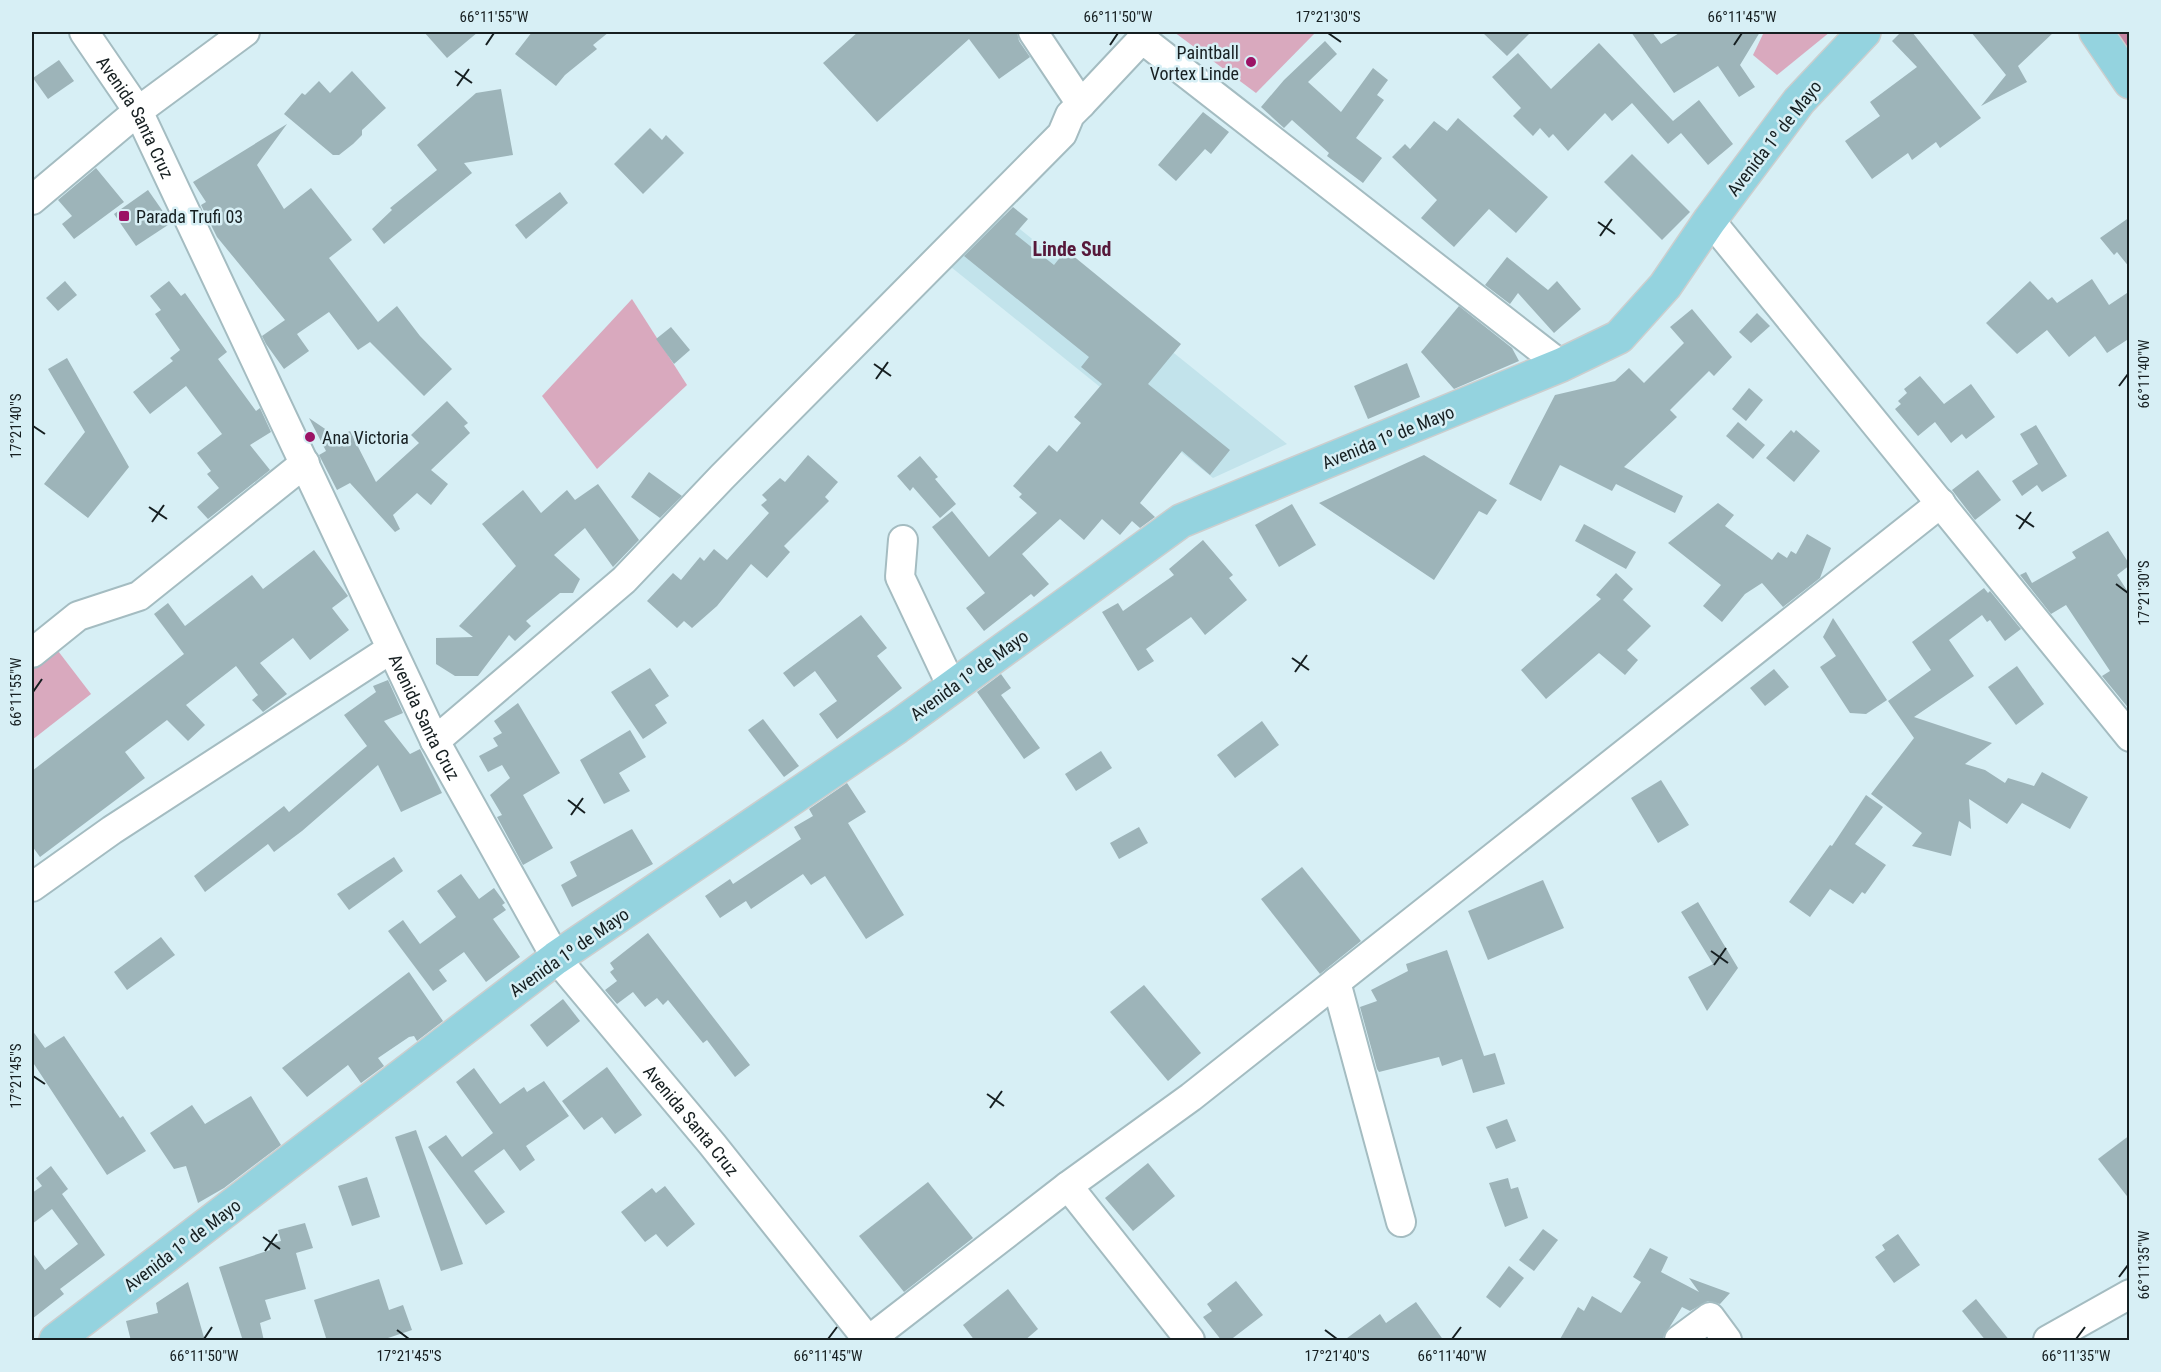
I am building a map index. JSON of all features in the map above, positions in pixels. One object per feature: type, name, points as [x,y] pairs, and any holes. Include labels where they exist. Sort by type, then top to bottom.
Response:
[{"type":"main road","name":"Avenida 1º de Mayo","points":[[56,1341],[556,958],[952,687],[1181,521],[1561,365],[1618,337],[1665,286],[1710,220],[1798,101],[1864,32]]},
{"type":"main road","points":[[2096,32],[2130,82]]},
{"type":"street","name":"Avenida Santa Cruz","points":[[84,32],[138,111],[435,741],[556,958],[712,1144],[869,1341]]},
{"type":"street","points":[[32,200],[138,111],[245,32]]},
{"type":"street","points":[[1033,32],[1081,104]]},
{"type":"street","points":[[435,741],[624,580],[1062,134],[1070,115],[1142,39],[1561,365]]},
{"type":"street","points":[[1710,220],[2130,737]]},
{"type":"street","points":[[32,653],[78,616],[139,596],[305,463]]},
{"type":"street","points":[[869,1341],[1068,1186],[1191,1097],[1941,503]]},
{"type":"street","points":[[903,540],[900,577],[952,687]]},
{"type":"street","points":[[32,887],[112,830],[391,649]]},
{"type":"street","points":[[1336,982],[1401,1222]]},
{"type":"street","points":[[1068,1186],[1190,1341]]},
{"type":"street","points":[[2048,1341],[2130,1294]]},
{"type":"street","points":[[1679,1341],[1710,1317],[1727,1341]]},
{"type":"shaded area","name":"Paintball Vortex Linde","points":[[1174,32],[1316,32],[1256,93]]},
{"type":"shaded area","points":[[1764,32],[1830,32],[1777,75],[1753,55]]},
{"type":"shaded area","points":[[1000,213],[1287,444],[1213,478],[946,263]]},
{"type":"shaded area","points":[[632,299],[687,385],[597,469],[542,396]]},
{"type":"shaded area","points":[[55,647],[91,694],[32,740],[32,665]]},
{"type":"building","points":[[424,32],[478,32],[447,58]]},
{"type":"building","points":[[532,32],[609,32],[593,45],[597,49],[565,75],[556,86],[515,54]]},
{"type":"building","points":[[858,32],[1017,32],[1019,41],[1030,57],[999,79],[969,39],[877,122],[823,63]]},
{"type":"building","points":[[1482,32],[1531,32],[1507,56]]},
{"type":"building","points":[[1631,32],[1652,32],[1661,44],[1681,32],[1760,32],[1740,65],[1755,87],[1739,97],[1718,66],[1674,93]]},
{"type":"building","points":[[1901,32],[1912,32],[1981,118],[1940,148],[1936,142],[1912,160],[1908,153],[1872,179],[1845,141],[1880,116],[1870,102],[1917,67],[1892,41]]},
{"type":"building","points":[[1971,32],[2054,32],[2018,66],[2027,82],[1981,106],[2006,75]]},
{"type":"building","points":[[1325,41],[1337,54],[1308,82],[1341,112],[1373,68],[1388,80],[1377,95],[1384,100],[1356,138],[1382,158],[1363,183],[1327,156],[1329,153],[1292,120],[1284,128],[1261,107],[1284,80]]},
{"type":"building","points":[[1599,43],[1673,121],[1699,100],[1733,144],[1708,165],[1681,133],[1668,144],[1632,103],[1612,121],[1605,113],[1568,151],[1553,134],[1549,138],[1540,128],[1533,136],[1513,116],[1521,108],[1492,77],[1518,53],[1551,89]]},
{"type":"building","points":[[59,60],[74,81],[48,99],[33,78]]},
{"type":"building","points":[[352,71],[386,108],[362,130],[362,135],[353,144],[339,155],[333,155],[284,114],[302,93],[305,95],[319,81],[330,93]]},
{"type":"building","points":[[501,89],[513,155],[464,163],[472,173],[384,244],[372,229],[392,210],[390,208],[437,170],[417,145],[476,93]]},
{"type":"building","points":[[1203,112],[1229,132],[1211,154],[1205,149],[1176,181],[1158,165]]},
{"type":"building","points":[[1458,118],[1548,197],[1516,233],[1489,209],[1454,247],[1421,218],[1437,200],[1392,157],[1405,144],[1410,149],[1434,121],[1447,131]]},
{"type":"building","points":[[287,124],[257,165],[284,209],[311,188],[352,240],[329,258],[378,322],[397,306],[420,336],[452,369],[424,396],[370,342],[358,350],[329,312],[297,334],[309,351],[284,369],[266,344],[262,336],[285,320],[217,237],[201,205],[206,202],[193,182]]},
{"type":"building","points":[[650,128],[662,140],[666,135],[684,153],[643,194],[614,164]]},
{"type":"building","points":[[1632,154],[1690,212],[1662,240],[1604,182]]},
{"type":"building","points":[[96,168],[124,202],[74,239],[62,224],[72,216],[58,200]]},
{"type":"building","points":[[148,190],[171,223],[136,246],[114,214]]},
{"type":"building","points":[[560,192],[568,203],[526,239],[515,225]]},
{"type":"building","points":[[1013,207],[1028,219],[1015,234],[1054,265],[1066,250],[1181,344],[1148,384],[1230,450],[1210,475],[1182,451],[1140,503],[1155,517],[1140,528],[1132,521],[1120,535],[1102,519],[1084,540],[1060,519],[1022,554],[1049,584],[1034,597],[1031,594],[984,631],[966,608],[985,593],[932,527],[952,511],[989,557],[1037,513],[1019,497],[1022,494],[1013,486],[1049,445],[1057,452],[1081,423],[1074,417],[1102,384],[1081,367],[1089,357],[964,256]]},
{"type":"building","points":[[2130,217],[2130,268],[2117,252],[2114,255],[2100,238]]},
{"type":"building","points":[[1507,257],[1548,290],[1557,281],[1581,309],[1554,333],[1518,293],[1510,304],[1485,285]]},
{"type":"building","points":[[2092,279],[2109,305],[2130,291],[2130,338],[2107,353],[2095,336],[2069,357],[2047,330],[2017,354],[1986,323],[2030,281],[2048,300],[2052,297],[2057,303]]},
{"type":"building","points":[[65,281],[77,295],[58,311],[46,298]]},
{"type":"building","points":[[169,281],[181,296],[185,293],[227,352],[218,359],[256,411],[260,408],[271,432],[250,445],[270,470],[208,519],[197,507],[219,488],[207,474],[211,471],[197,453],[222,434],[186,386],[150,414],[133,392],[173,361],[170,358],[180,350],[155,314],[161,310],[150,296]]},
{"type":"building","points":[[1459,306],[1512,348],[1519,361],[1454,389],[1421,352]]},
{"type":"building","points":[[1692,309],[1732,357],[1714,376],[1709,371],[1670,410],[1677,417],[1624,467],[1683,496],[1675,513],[1616,484],[1612,491],[1560,465],[1541,501],[1509,484],[1555,395],[1615,381],[1629,368],[1644,383],[1684,343],[1670,327]]},
{"type":"building","points":[[1757,313],[1770,326],[1751,343],[1739,332]]},
{"type":"building","points":[[671,327],[690,350],[674,364],[656,339]]},
{"type":"building","points":[[67,358],[129,467],[88,518],[44,484],[85,432],[48,369]]},
{"type":"building","points":[[1407,363],[1420,397],[1368,419],[1354,386]]},
{"type":"building","points":[[1920,376],[1944,404],[1971,384],[1995,417],[1966,439],[1962,434],[1951,443],[1935,422],[1918,436],[1895,409],[1901,404],[1898,401],[1907,393],[1904,389]]},
{"type":"building","points":[[1749,388],[1763,400],[1746,421],[1732,409]]},
{"type":"building","points":[[447,401],[468,423],[464,426],[470,433],[431,470],[448,484],[431,505],[417,493],[393,515],[400,529],[395,532],[350,483],[337,490],[319,455],[326,451],[309,418],[337,437],[350,431],[376,482],[419,443],[411,435]]},
{"type":"building","points":[[1738,422],[1765,445],[1753,459],[1726,436]]},
{"type":"building","points":[[2036,425],[2067,476],[2042,492],[2037,485],[2022,496],[2012,481],[2038,464],[2020,434]]},
{"type":"building","points":[[1791,430],[1794,433],[1796,430],[1820,451],[1794,482],[1766,458]]},
{"type":"building","points":[[808,455],[838,482],[825,497],[829,501],[784,546],[790,552],[767,578],[751,564],[717,606],[692,628],[684,621],[677,628],[647,601],[673,573],[681,580],[700,557],[704,561],[714,549],[727,560],[769,513],[761,505],[767,500],[762,495],[780,478],[785,482]]},
{"type":"building","points":[[1424,455],[1497,500],[1487,515],[1479,511],[1434,580],[1319,503]]},
{"type":"building","points":[[920,456],[956,504],[940,518],[913,487],[910,491],[897,476]]},
{"type":"building","points":[[1978,470],[2001,500],[1975,520],[1952,490]]},
{"type":"building","points":[[649,472],[682,496],[660,518],[631,497]]},
{"type":"building","points":[[598,484],[639,540],[613,567],[585,528],[554,555],[580,579],[573,593],[560,593],[526,621],[531,626],[515,641],[509,635],[478,676],[455,676],[436,664],[436,638],[473,637],[459,626],[516,566],[482,524],[523,490],[541,513],[567,490],[575,500]]},
{"type":"building","points":[[1718,503],[1734,515],[1725,526],[1772,560],[1778,552],[1787,558],[1791,551],[1796,554],[1807,534],[1831,548],[1820,578],[1783,607],[1762,583],[1745,594],[1722,622],[1703,606],[1721,585],[1668,543]]},
{"type":"building","points":[[1292,504],[1316,545],[1279,567],[1255,525]]},
{"type":"building","points":[[1584,524],[1636,552],[1626,569],[1575,541]]},
{"type":"building","points":[[2108,531],[2130,565],[2117,575],[2130,595],[2130,710],[2102,676],[2110,671],[2066,605],[2051,614],[2020,575],[2026,572],[2032,583],[2076,558],[2072,552]]},
{"type":"building","points":[[1203,540],[1233,575],[1229,578],[1247,600],[1205,635],[1191,617],[1146,649],[1154,661],[1138,671],[1102,612],[1118,603],[1123,611],[1174,575],[1169,569]]},
{"type":"building","points":[[314,550],[348,596],[332,608],[349,630],[310,660],[293,638],[260,663],[287,694],[263,712],[252,700],[258,695],[236,666],[186,705],[205,725],[188,741],[167,720],[125,752],[145,778],[40,857],[32,846],[32,771],[184,654],[154,614],[168,603],[185,626],[252,575],[263,589]]},
{"type":"building","points":[[1616,573],[1633,589],[1623,600],[1651,626],[1627,650],[1638,660],[1625,675],[1599,653],[1546,699],[1521,670],[1601,599],[1596,595]]},
{"type":"building","points":[[1984,588],[1988,593],[1990,591],[2021,629],[2005,641],[1990,620],[1987,622],[1982,615],[1949,640],[1974,676],[1914,717],[1992,743],[1965,764],[1985,770],[2005,783],[2008,778],[2034,786],[2042,772],[2088,797],[2070,829],[2022,803],[2007,824],[1969,799],[1971,829],[1959,821],[1951,856],[1912,846],[1922,833],[1871,794],[1914,738],[1888,701],[1931,670],[1912,642]]},
{"type":"building","points":[[861,615],[887,648],[877,656],[902,688],[837,739],[819,714],[837,701],[815,671],[794,687],[783,673]]},
{"type":"building","points":[[1833,618],[1887,700],[1866,714],[1850,713],[1820,667],[1836,656],[1823,637]]},
{"type":"building","points":[[2017,666],[2044,704],[2016,725],[1988,687]]},
{"type":"building","points":[[650,668],[669,696],[655,705],[667,723],[643,739],[611,692]]},
{"type":"building","points":[[1774,669],[1789,687],[1765,706],[1750,688]]},
{"type":"building","points":[[1001,674],[1011,688],[1001,695],[1040,748],[1024,759],[977,692]]},
{"type":"building","points":[[388,680],[403,713],[384,721],[410,754],[420,749],[442,793],[401,812],[378,765],[302,831],[274,852],[268,844],[205,892],[194,876],[284,806],[289,812],[367,746],[344,715],[376,692],[373,686]]},
{"type":"building","points":[[518,703],[560,773],[523,795],[553,848],[523,865],[497,817],[502,815],[490,795],[510,778],[502,765],[488,772],[479,756],[498,746],[493,738],[502,733],[494,721]]},
{"type":"building","points":[[763,719],[799,766],[784,777],[748,730]]},
{"type":"building","points":[[1262,721],[1279,745],[1235,778],[1217,755]]},
{"type":"building","points":[[630,730],[646,757],[619,773],[630,791],[604,804],[580,760]]},
{"type":"building","points":[[1101,751],[1112,768],[1076,791],[1065,774]]},
{"type":"building","points":[[1661,780],[1689,825],[1658,843],[1631,798]]},
{"type":"building","points":[[847,783],[866,812],[848,823],[904,915],[866,939],[825,876],[811,885],[803,874],[751,909],[746,901],[720,918],[705,896],[730,879],[733,884],[801,839],[794,827],[813,816],[809,809]]},
{"type":"building","points":[[1866,795],[1883,807],[1855,844],[1886,865],[1865,894],[1862,892],[1853,904],[1830,889],[1810,917],[1789,902],[1830,845],[1832,846]]},
{"type":"building","points":[[1139,827],[1148,843],[1119,859],[1110,843]]},
{"type":"building","points":[[632,829],[653,864],[572,907],[561,885],[577,876],[570,862]]},
{"type":"building","points":[[394,857],[403,871],[349,910],[337,894]]},
{"type":"building","points":[[1302,867],[1361,941],[1320,974],[1261,899]]},
{"type":"building","points":[[461,874],[479,899],[494,888],[505,903],[502,905],[506,910],[493,919],[520,957],[486,982],[464,952],[439,970],[447,981],[433,991],[388,931],[403,920],[420,944],[456,917],[437,891]]},
{"type":"building","points":[[1543,880],[1564,928],[1488,960],[1468,911]]},
{"type":"building","points":[[1698,902],[1738,968],[1707,1011],[1688,977],[1713,964],[1681,912]]},
{"type":"building","points":[[648,933],[750,1065],[735,1077],[707,1040],[703,1043],[668,1000],[663,1005],[657,998],[645,1007],[633,992],[617,1004],[605,990],[617,981],[610,972],[614,969],[610,963]]},
{"type":"building","points":[[161,937],[175,955],[127,990],[114,972]]},
{"type":"building","points":[[1447,950],[1484,1056],[1495,1053],[1505,1084],[1473,1093],[1462,1059],[1442,1066],[1439,1057],[1379,1072],[1377,1069],[1360,1007],[1377,1001],[1371,990],[1408,971],[1406,964]]},
{"type":"building","points":[[409,972],[443,1021],[417,1041],[414,1036],[409,1037],[378,1058],[384,1066],[361,1083],[348,1065],[307,1097],[282,1068]]},
{"type":"building","points":[[1144,985],[1201,1053],[1168,1081],[1110,1012]]},
{"type":"building","points":[[563,999],[580,1021],[547,1047],[530,1025]]},
{"type":"building","points":[[32,1030],[45,1048],[64,1036],[120,1118],[123,1116],[146,1151],[107,1175],[32,1061]]},
{"type":"building","points":[[607,1067],[642,1115],[615,1134],[602,1117],[584,1130],[562,1101]]},
{"type":"building","points":[[474,1068],[500,1104],[524,1087],[527,1092],[544,1081],[569,1116],[526,1146],[535,1160],[520,1171],[504,1149],[474,1171],[505,1212],[486,1225],[428,1147],[446,1135],[462,1157],[493,1133],[456,1082]]},
{"type":"building","points":[[251,1096],[281,1145],[224,1188],[198,1203],[186,1166],[174,1169],[150,1133],[192,1105],[205,1124]]},
{"type":"building","points":[[1507,1119],[1516,1141],[1496,1149],[1486,1127]]},
{"type":"building","points":[[416,1130],[463,1264],[441,1271],[395,1137]]},
{"type":"building","points":[[2130,1135],[2130,1200],[2098,1159]]},
{"type":"building","points":[[1148,1163],[1175,1196],[1133,1231],[1105,1198]]},
{"type":"building","points":[[51,1166],[68,1189],[62,1194],[105,1255],[60,1289],[64,1294],[32,1319],[32,1252],[45,1270],[78,1244],[52,1209],[32,1224],[32,1193],[42,1186],[36,1178]]},
{"type":"building","points":[[367,1177],[380,1217],[352,1226],[338,1186]]},
{"type":"building","points":[[1508,1178],[1511,1189],[1518,1187],[1528,1218],[1505,1227],[1489,1183]]},
{"type":"building","points":[[928,1182],[973,1238],[904,1292],[859,1236]]},
{"type":"building","points":[[665,1186],[695,1224],[667,1247],[656,1234],[645,1242],[621,1212],[652,1188],[656,1193]]},
{"type":"building","points":[[305,1223],[313,1248],[296,1253],[306,1289],[265,1300],[271,1319],[260,1323],[264,1341],[243,1341],[219,1267],[270,1250],[268,1244],[281,1241],[278,1230]]},
{"type":"building","points":[[1543,1229],[1558,1240],[1534,1271],[1519,1260]]},
{"type":"building","points":[[1898,1234],[1920,1265],[1894,1283],[1875,1257],[1885,1250],[1882,1245]]},
{"type":"building","points":[[1650,1248],[1668,1257],[1661,1272],[1699,1292],[1689,1278],[1730,1293],[1720,1304],[1708,1301],[1690,1311],[1682,1307],[1661,1341],[1559,1341],[1578,1307],[1584,1311],[1592,1296],[1621,1313],[1641,1282],[1633,1277]]},
{"type":"building","points":[[1509,1266],[1524,1278],[1500,1308],[1486,1297]]},
{"type":"building","points":[[379,1279],[389,1310],[403,1305],[412,1330],[379,1341],[327,1341],[314,1300]]},
{"type":"building","points":[[1236,1281],[1263,1315],[1229,1341],[1222,1341],[1203,1317],[1212,1311],[1207,1304]]},
{"type":"building","points":[[188,1282],[205,1341],[131,1341],[126,1321],[158,1313],[156,1303]]},
{"type":"building","points":[[1008,1289],[1038,1329],[1024,1341],[975,1341],[963,1325]]},
{"type":"building","points":[[1976,1299],[2010,1341],[1986,1341],[1962,1311]]},
{"type":"building","points":[[1416,1302],[1444,1341],[1343,1341],[1380,1314],[1386,1323]]},
{"type":"waterway","points":[[2124,32],[2130,38]]},
{"type":"place","name":"Paintball Vortex Linde","points":[[1251,62]]},
{"type":"place","name":"Parada Trufi 03","points":[[124,216]]},
{"type":"place","name":"Ana Victoria","points":[[310,437]]},
{"type":"district","name":"Linde Sud","points":[[1072,249]]}]
